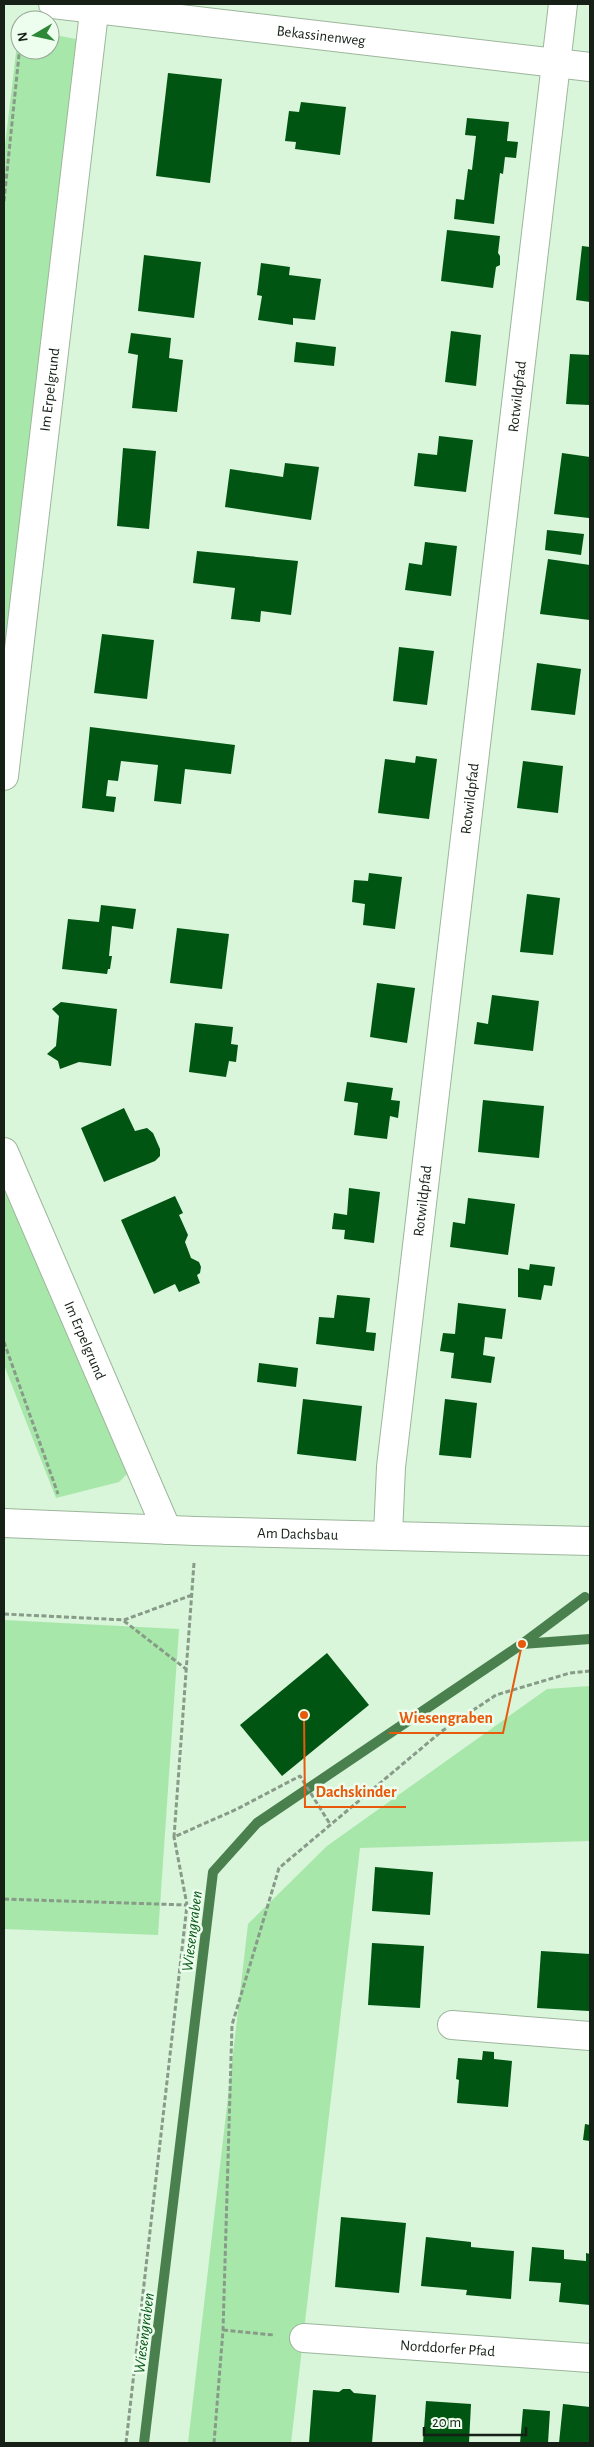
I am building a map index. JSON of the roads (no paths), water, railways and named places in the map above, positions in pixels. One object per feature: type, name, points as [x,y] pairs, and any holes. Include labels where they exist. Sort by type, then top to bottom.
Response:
[{"type":"street","name":"Bekassinenweg","points":[[53,4],[95,6],[590,67]]},
{"type":"street","name":"Rotwildpfad","points":[[388,1535],[391,1466],[563,4]]},
{"type":"street","name":"Im Erpelgrund","points":[[4,776],[95,6]]},
{"type":"street","name":"Im Erpelgrund","points":[[4,1152],[167,1530]]},
{"type":"street","name":"Am Dachsbau","points":[[4,1523],[195,1531],[590,1541]]},
{"type":"street","points":[[452,2025],[590,2036]]},
{"type":"street","name":"Norddorfer Pfad","points":[[304,2338],[590,2358]]},
{"type":"waterway","points":[[522,1644],[585,1597]]},
{"type":"waterway","name":"Wiesengraben","points":[[144,2443],[213,1872],[257,1823],[522,1644],[590,1639]]},
{"type":"place","name":"Wiesengraben","points":[[522,1644]]},
{"type":"place","name":"Dachskinder","points":[[304,1715]]}]
